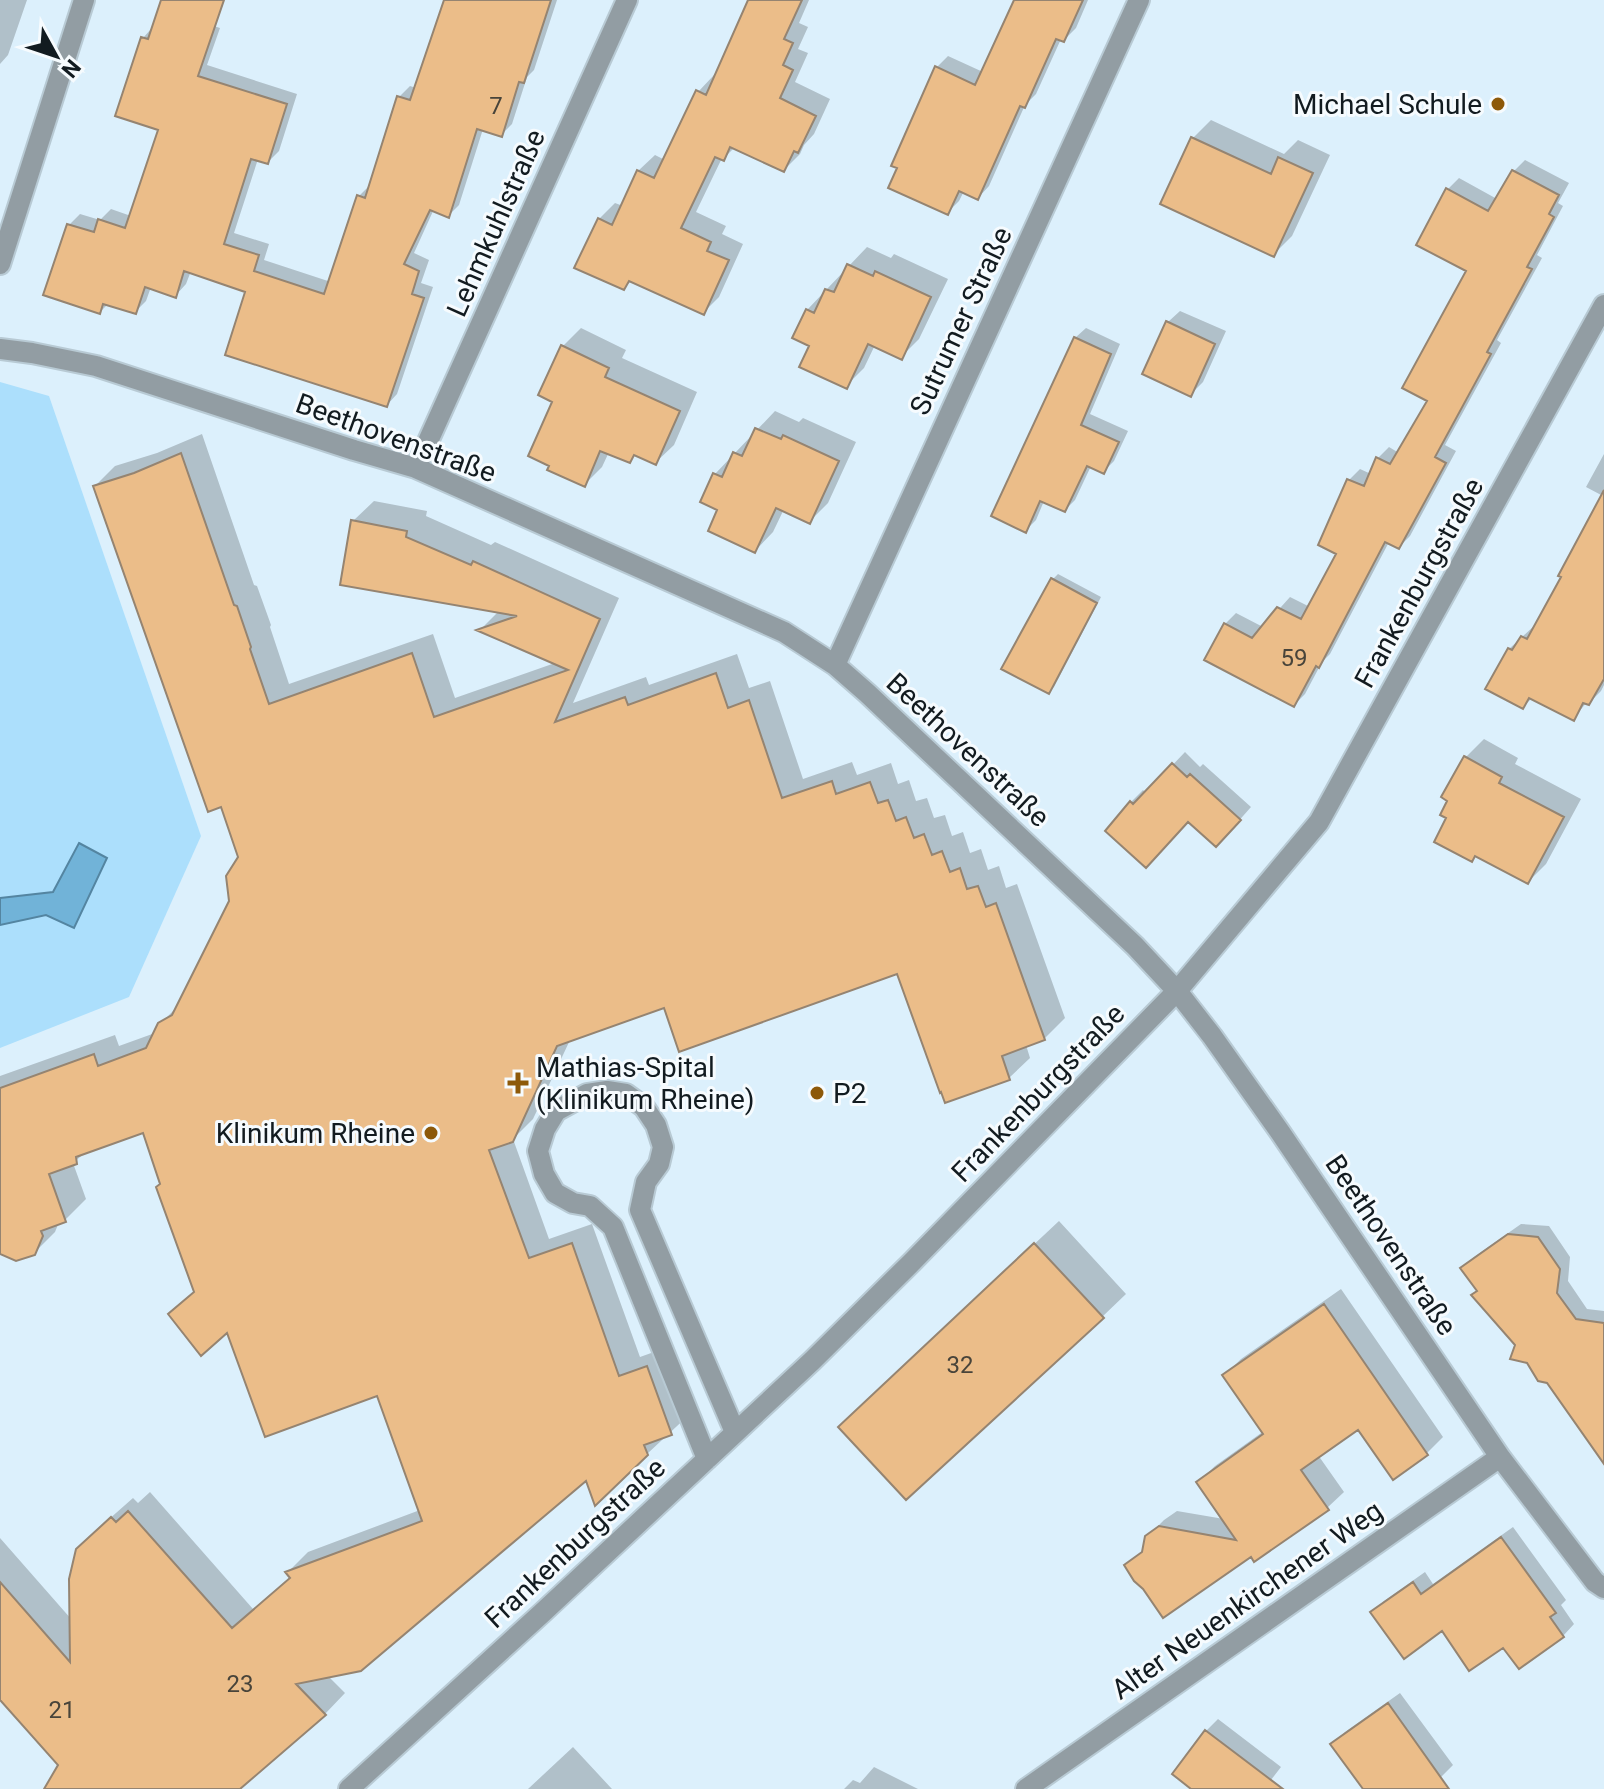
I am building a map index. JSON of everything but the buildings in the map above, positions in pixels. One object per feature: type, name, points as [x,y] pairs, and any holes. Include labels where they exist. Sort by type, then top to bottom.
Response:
[{"type":"street","points":[[0,264],[84,0]]},
{"type":"street","name":"Lehmkuhlstraße","points":[[416,468],[627,0]]},
{"type":"street","name":"Sutrumer Straße","points":[[835,665],[1139,0]]},
{"type":"street","name":"Frankenburgstraße","points":[[349,1789],[812,1361],[1177,991],[1319,822],[1604,305]]},
{"type":"street","name":"Beethovenstraße","points":[[0,349],[96,366],[416,468],[784,632],[835,665],[1135,946],[1177,991],[1280,1132],[1500,1457],[1595,1582],[1604,1588]]},
{"type":"street","points":[[707,1459],[613,1227],[590,1206],[573,1203],[555,1193],[544,1174],[538,1151],[545,1129],[556,1111],[587,1094],[607,1091],[626,1094],[644,1107],[656,1125],[663,1147],[659,1164],[646,1182],[640,1210],[735,1432]]},
{"type":"street","name":"Alter Neuenkirchener Weg","points":[[1026,1789],[1500,1457]]},
{"type":"shaded area","points":[[0,382],[49,396],[201,836],[129,997],[0,1048]]},
{"type":"shaded area","points":[[79,843],[107,858],[74,928],[46,915],[0,925],[0,898],[53,892]]},
{"type":"place","name":"Michael Schule","points":[[1498,104]]},
{"type":"place","name":"Mathias-Spital (Klinikum Rheine)","points":[[518,1083]]},
{"type":"place","name":"P2","points":[[817,1093]]},
{"type":"place","name":"Klinikum Rheine","points":[[431,1133]]}]
